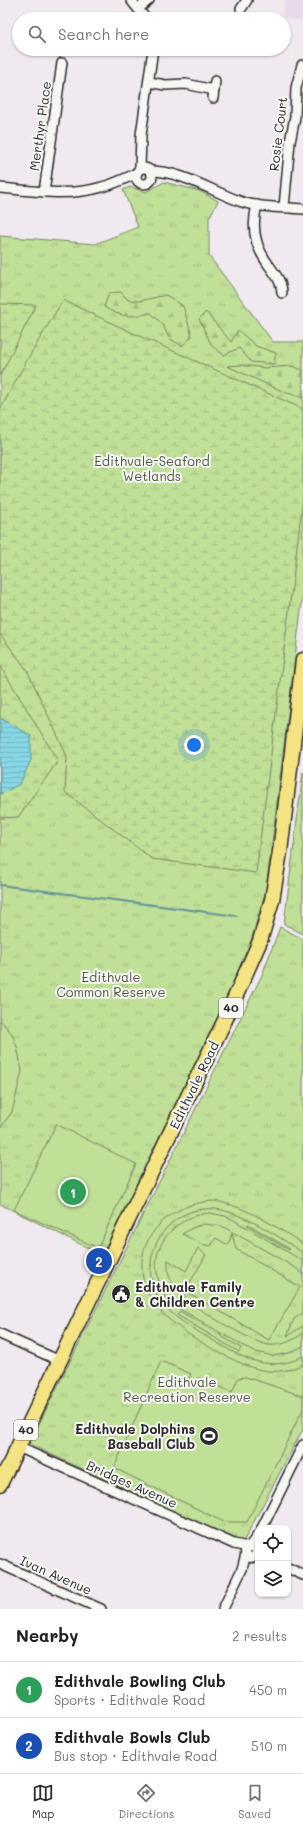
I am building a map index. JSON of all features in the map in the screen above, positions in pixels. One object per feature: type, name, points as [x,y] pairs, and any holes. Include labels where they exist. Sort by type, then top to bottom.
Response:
[{"type":"highway","name":"Edithvale Road","points":[[0,1484],[225,1020],[260,941],[272,900],[280,852],[303,660]]},
{"type":"street","points":[[131,0],[142,12]]},
{"type":"street","points":[[139,8],[149,0]]},
{"type":"street","points":[[142,172],[141,149],[152,56]]},
{"type":"street","name":"Merthyr Place","points":[[44,192],[62,63]]},
{"type":"street","name":"Rosie Court","points":[[284,207],[290,142],[295,117],[296,88],[302,65]]},
{"type":"street","points":[[149,82],[166,85],[181,83],[214,90]]},
{"type":"street","points":[[142,172],[152,176],[150,181],[174,176]]},
{"type":"street","points":[[0,188],[44,192],[85,191],[115,183],[142,172],[165,172],[203,185],[229,197],[257,205],[303,209]]},
{"type":"street","points":[[257,205],[254,222],[258,245],[265,260],[279,279],[282,294]]},
{"type":"street","points":[[0,1334],[60,1361]]},
{"type":"street","name":"Bridges Avenue","points":[[18,1447],[234,1544],[253,1551]]},
{"type":"street","points":[[264,1525],[302,1448]]},
{"type":"street","points":[[223,1609],[242,1569],[253,1551]]},
{"type":"street","name":"Ivan Avenue","points":[[0,1564],[100,1609]]},
{"type":"street","points":[[291,1569],[303,1575]]},
{"type":"shaded area","points":[[285,0],[303,0],[303,21],[291,19],[291,12],[283,12]]},
{"type":"green space","name":"Edithvale-Seaford Wetlands","points":[[164,182],[200,191],[218,201],[209,218],[209,256],[273,342],[303,342],[303,594],[266,890],[245,961],[102,1255],[0,1204],[0,236],[95,244],[138,227],[123,190],[130,187],[146,192]]},
{"type":"green space","points":[[121,292],[128,300],[139,301],[166,295],[183,306],[192,336],[182,346],[169,338],[163,325],[151,313],[127,316],[116,313],[104,307],[109,293]]},
{"type":"green space","name":"Edithvale-Seaford Wetlands","points":[[63,300],[303,409],[303,499],[256,873],[152,859],[65,792],[67,756],[27,670],[0,634],[0,410],[27,360]]},
{"type":"green space","points":[[0,304],[36,305],[0,376]]},
{"type":"green space","points":[[206,312],[231,342],[238,330],[256,346],[276,353],[274,364],[251,362],[239,348],[224,355],[212,346],[199,319]]},
{"type":"green space","points":[[242,365],[266,368],[291,366],[303,370],[303,398],[282,391],[227,366]]},
{"type":"green space","points":[[0,665],[58,761],[18,817],[0,818]]},
{"type":"green space","points":[[303,772],[303,934],[284,924]]},
{"type":"green space","name":"Edithvale Recreation Reserve","points":[[280,927],[303,939],[303,1429],[242,1544],[29,1444],[262,975]]},
{"type":"green space","points":[[0,1020],[12,1034],[17,1047],[22,1071],[12,1112],[0,1128]]},
{"type":"green space","points":[[56,1124],[136,1164],[98,1248],[14,1210]]},
{"type":"green space","points":[[214,1201],[237,1207],[271,1224],[303,1244],[303,1253],[260,1226],[237,1215],[215,1209],[197,1210],[181,1216],[168,1226],[158,1239],[152,1254],[151,1271],[154,1287],[162,1303],[184,1323],[244,1357],[254,1361],[274,1364],[293,1361],[303,1356],[303,1364],[288,1370],[272,1371],[250,1367],[235,1361],[187,1333],[161,1312],[153,1302],[145,1284],[142,1266],[144,1249],[152,1234],[163,1221],[177,1211],[195,1204]]},
{"type":"green space","points":[[210,1213],[232,1219],[303,1261],[303,1274],[296,1268],[222,1226],[203,1224],[182,1234],[200,1244],[211,1246],[216,1238],[228,1245],[232,1234],[236,1249],[300,1287],[269,1340],[185,1291],[206,1255],[198,1248],[186,1271],[168,1260],[169,1275],[175,1289],[191,1303],[219,1322],[249,1338],[269,1345],[278,1345],[303,1333],[303,1346],[289,1353],[273,1356],[252,1351],[163,1299],[166,1294],[159,1280],[156,1266],[158,1253],[163,1241],[172,1230],[183,1222],[196,1216]]},
{"type":"green space","points":[[248,1224],[290,1249],[289,1250],[248,1226]]},
{"type":"green space","points":[[180,1311],[241,1348],[239,1352],[177,1315]]},
{"type":"green space","points":[[303,1313],[303,1326],[287,1336],[294,1319]]},
{"type":"green space","name":"Edithvale Dolphins Baseball Club","points":[[161,1361],[191,1374],[189,1379],[192,1381],[199,1378],[232,1392],[238,1378],[246,1377],[303,1396],[303,1409],[247,1522],[224,1522],[114,1468]]},
{"type":"water","points":[[0,718],[31,736],[31,760],[20,784],[0,794]]},
{"type":"waterway","points":[[0,885],[237,916]]},
{"type":"place","name":"Edithvale Bowling Club","points":[[73,1192]]},
{"type":"place","name":"Edithvale Bowls Club","points":[[99,1261]]},
{"type":"place","name":"Edithvale Family & Children Centre","points":[[121,1294]]},
{"type":"place","name":"Edithvale Dolphins Baseball Club","points":[[209,1436]]},
{"type":"park label","name":"Edithvale Common Reserve","points":[[111,984]]}]
